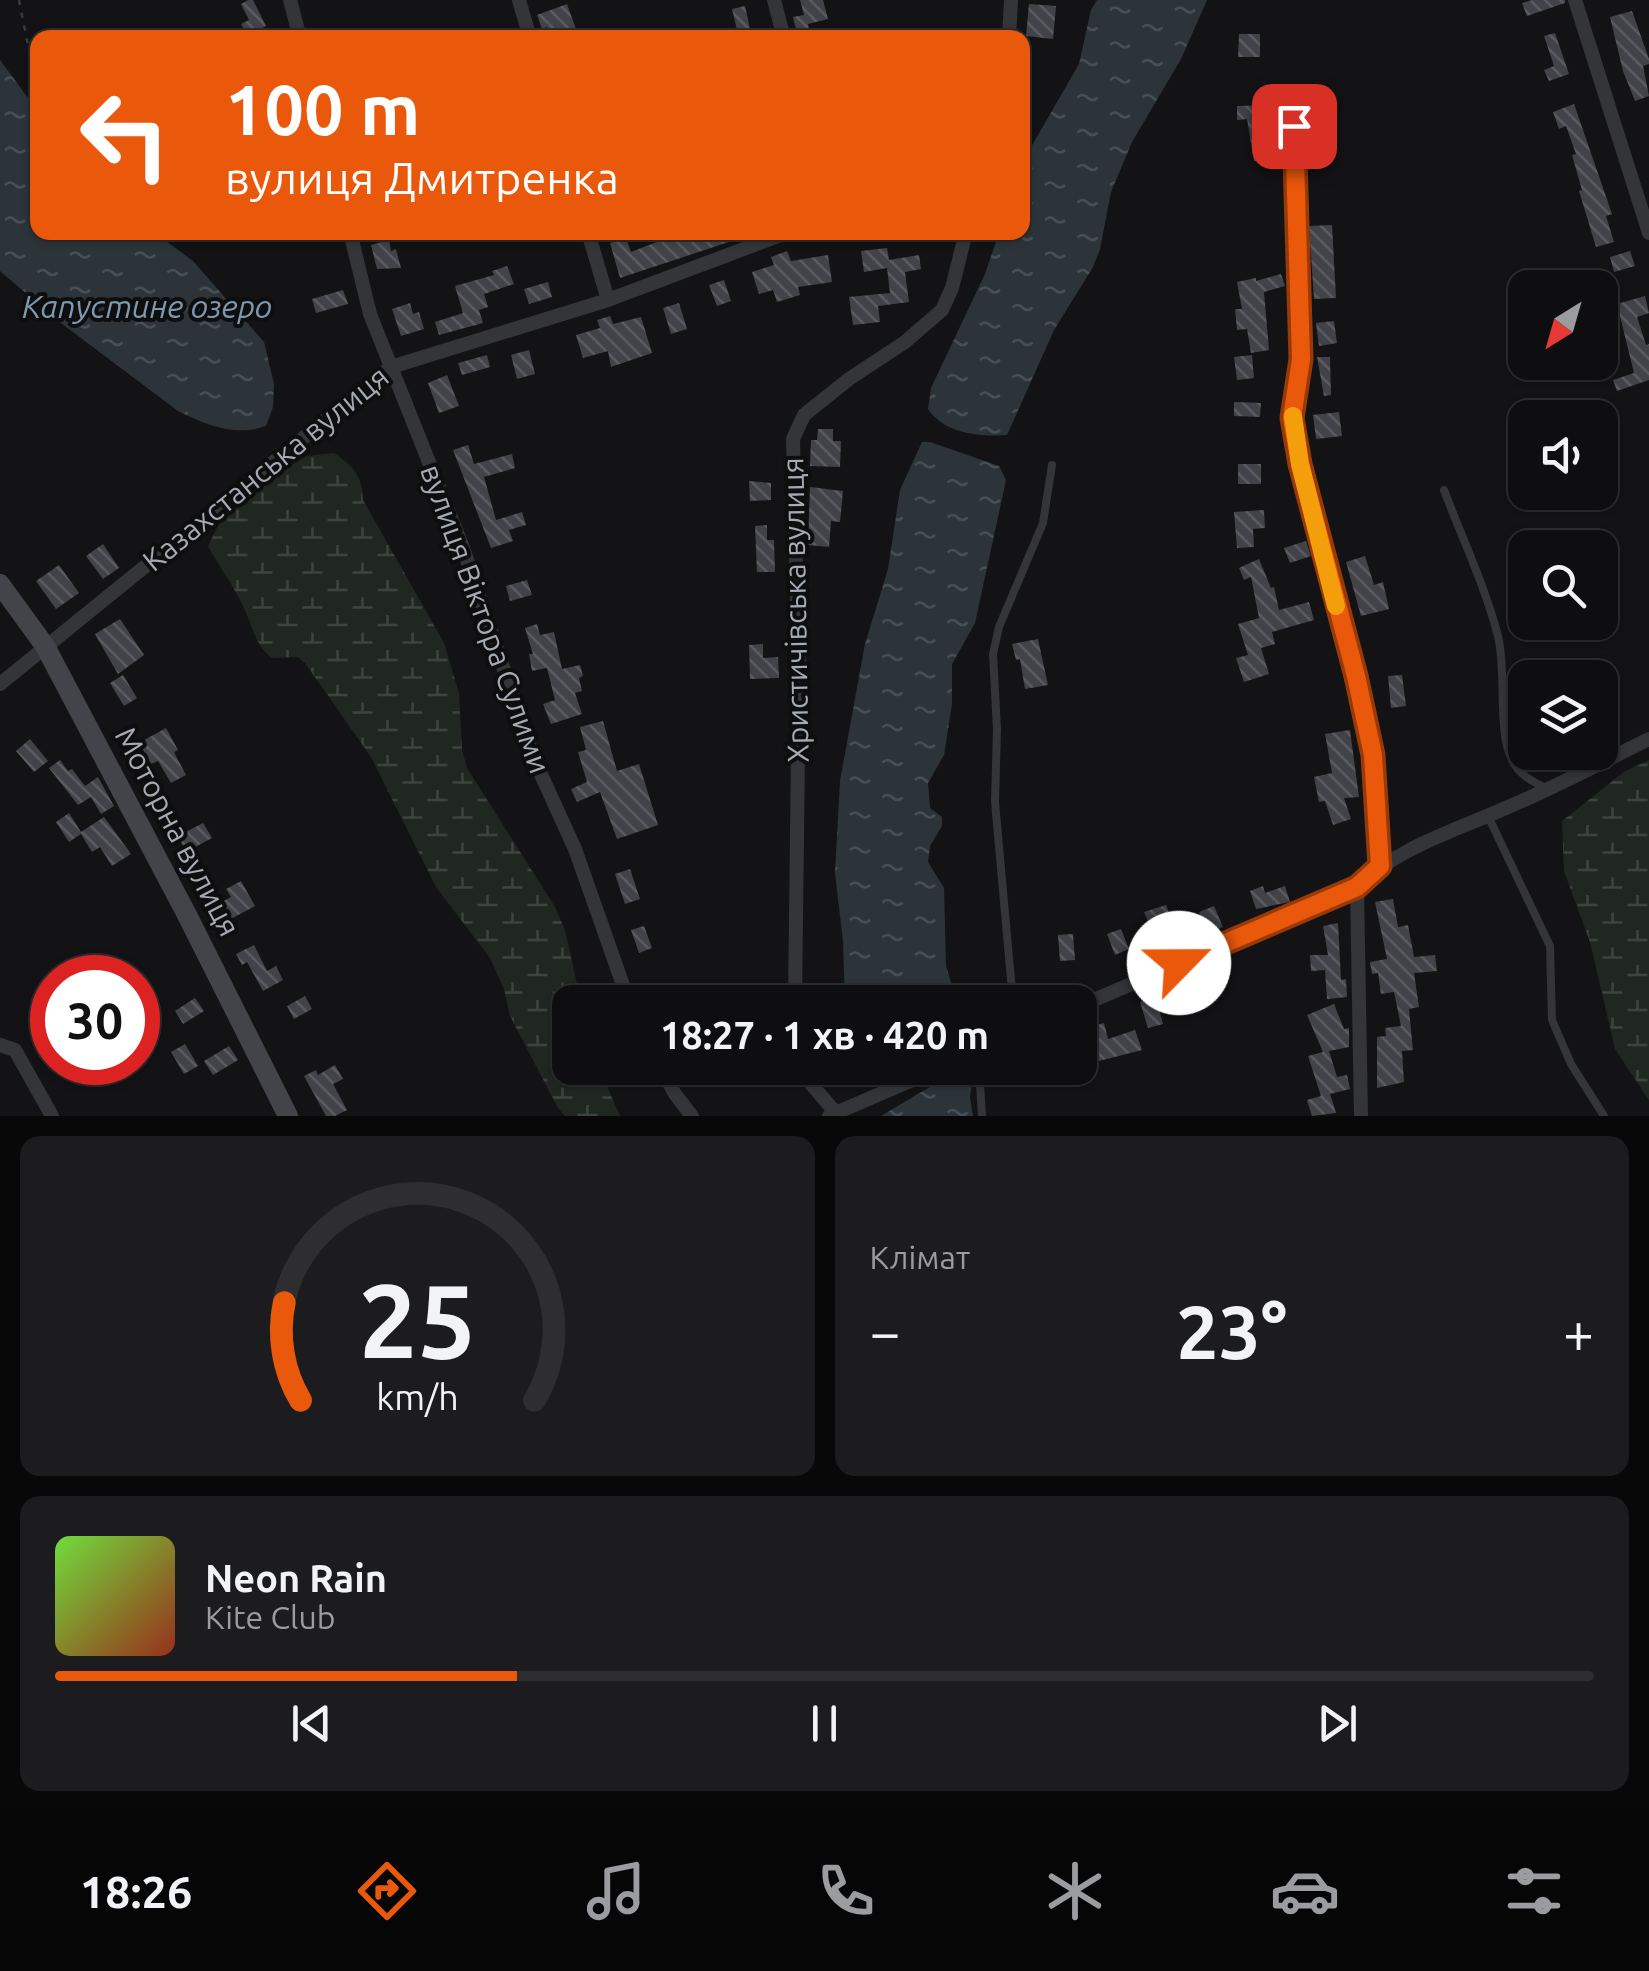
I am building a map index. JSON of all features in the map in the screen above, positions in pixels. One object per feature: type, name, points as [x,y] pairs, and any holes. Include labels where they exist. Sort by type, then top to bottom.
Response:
[{"type":"street","points":[[290,0],[298,30]]},
{"type":"street","points":[[519,0],[528,30]]},
{"type":"street","points":[[774,0],[782,30]]},
{"type":"street","points":[[1009,30],[1011,0]]},
{"type":"street","points":[[1575,0],[1649,234]]},
{"type":"street","points":[[1292,92],[1301,359],[1292,418],[1373,755],[1380,866]]},
{"type":"street","name":"вулиця Віктора Сулими","points":[[352,240],[370,314],[462,545],[534,759],[574,849],[623,985]]},
{"type":"street","points":[[590,240],[608,300]]},
{"type":"street","name":"Казахстанська вулиця","points":[[0,684],[391,366],[608,300],[769,240]]},
{"type":"street","name":"Христичівська вулиця","points":[[795,985],[799,669],[793,439],[804,415],[906,342],[942,310],[964,240]]},
{"type":"street","name":"Моторна вулиця","points":[[0,584],[45,646],[288,1116]]},
{"type":"street","points":[[1097,999],[1357,887],[1380,866],[1407,850],[1649,739]]},
{"type":"street","points":[[1357,887],[1361,1116]]},
{"type":"street","points":[[0,1045],[15,1050],[52,1116]]},
{"type":"street","points":[[672,1085],[692,1116]]},
{"type":"street","points":[[811,1085],[832,1114],[900,1085]]},
{"type":"lane","points":[[1011,985],[995,802],[993,654],[999,627],[1043,523],[1052,464]]},
{"type":"lane","points":[[1444,490],[1498,635],[1505,675],[1508,750],[1520,773],[1548,788]]},
{"type":"lane","points":[[1488,816],[1550,946],[1552,1020],[1571,1064],[1604,1116]]},
{"type":"lane","points":[[979,1085],[982,1116]]},
{"type":"path","points":[[20,0],[28,44]]},
{"type":"green space","points":[[334,453],[356,472],[363,500],[444,643],[459,693],[462,750],[467,768],[555,907],[565,930],[577,985],[552,985],[552,1085],[606,1085],[620,1116],[565,1116],[558,1108],[510,1016],[504,989],[490,958],[436,887],[371,757],[305,663],[298,657],[272,658],[261,646],[208,546],[220,522],[283,469],[307,456]]},
{"type":"green space","points":[[1649,760],[1649,1100],[1615,1049],[1590,942],[1564,871],[1562,821],[1624,772]]},
{"type":"water","points":[[1097,0],[1207,0],[1181,59],[1132,142],[1111,192],[1093,267],[1054,330],[1007,435],[953,429],[928,409],[931,388],[985,274],[997,240],[1030,240],[1030,149],[1079,64],[1091,10]]},
{"type":"water","name":"Капустине озеро","points":[[0,60],[30,101],[30,240],[164,240],[193,261],[264,342],[274,384],[273,407],[266,426],[232,430],[178,411],[61,323],[0,271]]},
{"type":"water","points":[[922,442],[999,466],[1006,480],[975,623],[952,664],[952,704],[944,755],[928,783],[930,808],[942,817],[928,862],[944,888],[946,966],[952,985],[844,985],[835,873],[840,781],[865,644],[888,569],[900,490]]},
{"type":"water","points":[[933,1085],[972,1085],[973,1116],[881,1116]]},
{"type":"building","points":[[253,0],[266,26],[244,30],[241,24],[249,20],[241,4]]},
{"type":"building","points":[[800,0],[823,0],[828,19],[808,24],[809,30],[796,30],[793,17],[804,15]]},
{"type":"building","points":[[1522,3],[1565,3],[1527,16]]},
{"type":"building","points":[[567,4],[576,30],[542,29],[537,15]]},
{"type":"building","points":[[1029,4],[1056,6],[1053,39],[1030,36],[1030,30],[1027,30]]},
{"type":"building","points":[[745,6],[750,30],[737,30],[732,9]]},
{"type":"building","points":[[1632,11],[1649,59],[1649,64],[1643,66],[1649,96],[1635,101],[1610,17]]},
{"type":"building","points":[[1555,33],[1569,74],[1549,81],[1544,70],[1554,66],[1544,36]]},
{"type":"building","points":[[1239,34],[1260,34],[1260,57],[1238,57]]},
{"type":"building","points":[[1574,104],[1612,214],[1606,216],[1614,242],[1596,247],[1579,191],[1582,190],[1572,155],[1576,154],[1566,126],[1559,129],[1553,112]]},
{"type":"building","points":[[1262,105],[1267,145],[1276,144],[1277,159],[1254,161],[1247,119],[1237,120],[1237,106]]},
{"type":"building","points":[[1332,225],[1336,298],[1314,299],[1309,226]]},
{"type":"building","points":[[389,240],[401,268],[377,269],[371,245]]},
{"type":"building","points":[[627,240],[631,252],[662,240],[735,240],[620,278],[610,243]]},
{"type":"building","points":[[887,248],[889,260],[919,255],[921,269],[905,272],[909,302],[878,306],[880,322],[853,325],[849,297],[890,293],[887,268],[864,272],[861,251]]},
{"type":"building","points":[[787,251],[791,261],[828,255],[832,282],[798,287],[800,295],[777,302],[773,290],[759,294],[752,272],[774,265],[771,257]]},
{"type":"building","points":[[1630,251],[1635,266],[1613,270],[1610,257]]},
{"type":"building","points":[[507,266],[514,284],[484,294],[488,307],[479,310],[483,323],[439,335],[435,322],[463,313],[455,286],[494,275],[492,271]]},
{"type":"building","points":[[1281,274],[1285,286],[1264,292],[1269,350],[1251,353],[1247,329],[1237,330],[1235,309],[1242,309],[1237,282]]},
{"type":"building","points":[[724,280],[731,301],[717,306],[709,285]]},
{"type":"building","points":[[548,282],[552,297],[529,304],[524,289]]},
{"type":"building","points":[[343,290],[348,304],[316,313],[312,299]]},
{"type":"building","points":[[1645,296],[1649,313],[1637,317],[1646,345],[1649,344],[1649,380],[1617,391],[1613,380],[1634,373],[1618,304]]},
{"type":"building","points":[[410,303],[413,314],[419,312],[424,329],[401,336],[392,309]]},
{"type":"building","points":[[679,303],[687,329],[671,334],[663,308]]},
{"type":"building","points":[[610,316],[613,324],[641,317],[652,353],[611,367],[608,351],[583,358],[576,335],[600,328],[597,320]]},
{"type":"building","points":[[1334,321],[1337,343],[1319,346],[1316,323]]},
{"type":"building","points":[[529,350],[535,374],[517,379],[511,355]]},
{"type":"building","points":[[487,355],[490,367],[462,375],[458,363]]},
{"type":"building","points":[[1252,355],[1254,378],[1237,380],[1234,357]]},
{"type":"building","points":[[1317,357],[1330,357],[1331,395],[1324,396]]},
{"type":"building","points":[[447,375],[459,406],[439,413],[428,383]]},
{"type":"building","points":[[1234,402],[1261,403],[1260,417],[1234,416]]},
{"type":"building","points":[[1339,412],[1342,436],[1316,439],[1313,415]]},
{"type":"building","points":[[818,429],[833,429],[833,441],[841,441],[840,467],[810,466],[811,440],[817,440]]},
{"type":"building","points":[[468,445],[474,464],[512,454],[515,468],[484,477],[496,520],[522,512],[526,525],[509,530],[513,541],[491,548],[453,450]]},
{"type":"building","points":[[1238,464],[1261,464],[1261,484],[1238,484]]},
{"type":"building","points":[[749,481],[771,483],[771,500],[750,501]]},
{"type":"building","points":[[810,487],[843,491],[840,522],[831,521],[829,547],[808,545]]},
{"type":"building","points":[[1264,510],[1265,528],[1253,529],[1254,547],[1237,548],[1234,512]]},
{"type":"building","points":[[767,525],[767,540],[774,540],[775,572],[757,572],[755,526]]},
{"type":"building","points":[[1306,541],[1311,556],[1290,563],[1284,548]]},
{"type":"building","points":[[103,544],[119,568],[103,579],[86,556]]},
{"type":"building","points":[[1365,556],[1374,585],[1383,582],[1389,609],[1361,616],[1346,562]]},
{"type":"building","points":[[1259,559],[1271,588],[1274,587],[1279,610],[1309,602],[1314,620],[1272,632],[1275,644],[1261,648],[1269,674],[1244,682],[1236,658],[1248,655],[1238,624],[1259,618],[1251,577],[1244,580],[1239,568]]},
{"type":"building","points":[[59,565],[79,593],[56,609],[36,581]]},
{"type":"building","points":[[527,580],[532,595],[510,601],[506,586]]},
{"type":"building","points":[[120,619],[144,655],[118,674],[95,634]]},
{"type":"building","points":[[537,624],[540,635],[554,632],[562,669],[580,665],[583,676],[579,678],[582,691],[575,693],[582,714],[551,724],[543,704],[555,700],[547,668],[532,671],[529,654],[533,654],[525,628]]},
{"type":"building","points":[[1038,639],[1048,685],[1025,689],[1020,659],[1016,660],[1012,644]]},
{"type":"building","points":[[763,644],[763,658],[778,657],[779,678],[750,679],[749,645]]},
{"type":"building","points":[[123,675],[137,698],[124,706],[110,683]]},
{"type":"building","points":[[1402,675],[1406,706],[1391,708],[1388,676]]},
{"type":"building","points":[[603,721],[617,771],[639,764],[658,825],[617,839],[600,792],[577,802],[571,789],[587,782],[578,752],[586,750],[580,727]]},
{"type":"building","points":[[166,728],[186,775],[171,783],[158,761],[151,764],[139,743]]},
{"type":"building","points":[[1350,730],[1359,797],[1344,798],[1351,819],[1333,825],[1325,801],[1319,802],[1314,777],[1332,773],[1325,734]]},
{"type":"building","points":[[30,739],[48,761],[34,772],[16,751]]},
{"type":"building","points":[[60,760],[85,786],[98,777],[114,806],[101,814],[91,797],[78,805],[49,768]]},
{"type":"building","points":[[69,813],[81,832],[104,817],[131,854],[112,866],[100,847],[92,852],[81,834],[69,842],[56,822]]},
{"type":"building","points":[[203,823],[212,838],[186,852],[178,836]]},
{"type":"building","points":[[630,869],[640,899],[625,904],[615,874]]},
{"type":"building","points":[[241,881],[255,906],[229,920],[220,903],[231,897],[226,889]]},
{"type":"building","points":[[1263,886],[1265,893],[1285,886],[1290,902],[1256,909],[1250,891]]},
{"type":"building","points":[[1393,899],[1398,927],[1408,925],[1414,957],[1435,955],[1437,971],[1414,973],[1419,1007],[1409,1009],[1413,1050],[1402,1051],[1404,1082],[1377,1088],[1377,1037],[1386,1036],[1385,1028],[1401,1026],[1394,992],[1381,994],[1378,973],[1372,974],[1370,962],[1387,959],[1375,902]]},
{"type":"building","points":[[1166,905],[1183,944],[1162,954],[1144,912]]},
{"type":"building","points":[[1214,906],[1223,927],[1208,933],[1199,912]]},
{"type":"building","points":[[1338,923],[1341,980],[1346,979],[1347,997],[1327,999],[1325,970],[1311,971],[1310,955],[1328,955],[1323,926]]},
{"type":"building","points":[[644,926],[652,948],[639,953],[631,930]]},
{"type":"building","points":[[1121,929],[1129,949],[1115,955],[1107,934]]},
{"type":"building","points":[[1073,934],[1075,960],[1060,961],[1058,935]]},
{"type":"building","points":[[254,945],[267,971],[276,966],[283,980],[263,991],[247,962],[242,965],[236,954]]},
{"type":"building","points":[[305,996],[312,1009],[294,1019],[287,1006]]},
{"type":"building","points":[[1156,997],[1163,1024],[1148,1028],[1140,1002]]},
{"type":"building","points":[[195,998],[204,1011],[183,1024],[175,1011]]},
{"type":"building","points":[[1334,1004],[1344,1029],[1349,1028],[1349,1047],[1329,1051],[1337,1077],[1347,1075],[1350,1089],[1330,1094],[1336,1113],[1312,1116],[1307,1100],[1321,1096],[1308,1056],[1323,1052],[1307,1015]]},
{"type":"building","points":[[1104,1023],[1108,1039],[1135,1030],[1142,1050],[1099,1061],[1097,1025]]},
{"type":"building","points":[[185,1044],[198,1066],[184,1074],[171,1052]]},
{"type":"building","points":[[229,1046],[238,1060],[213,1075],[204,1061]]},
{"type":"building","points":[[335,1065],[343,1079],[333,1084],[347,1110],[326,1116],[304,1076],[316,1070],[318,1075]]},
{"type":"slow traffic","points":[[1293,416],[1300,464],[1336,606]]},
{"type":"route","points":[[1179,963],[1357,887],[1380,866],[1373,755],[1292,418],[1301,359],[1294,126]]}]
